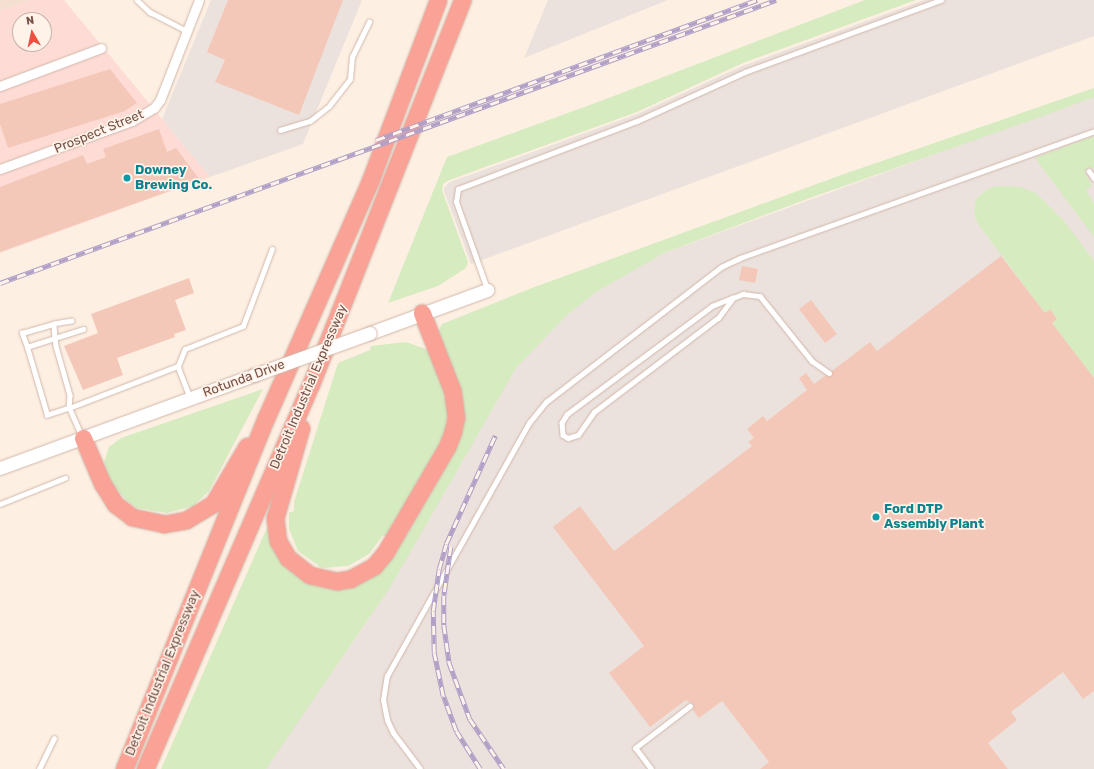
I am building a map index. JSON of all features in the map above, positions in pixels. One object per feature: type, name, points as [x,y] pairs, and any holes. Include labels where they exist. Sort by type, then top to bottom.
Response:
[{"type":"highway","name":"Detroit Industrial Expressway","points":[[124,769],[266,418],[370,181],[438,0]]},
{"type":"highway","name":"Detroit Industrial Expressway","points":[[145,769],[311,384],[462,0]]},
{"type":"highway","points":[[311,384],[294,455],[275,518],[276,530],[282,548],[298,568],[323,580],[350,579],[374,566],[385,553],[447,448],[453,431],[456,417],[452,390],[422,313]]},
{"type":"highway","points":[[83,438],[102,483],[114,504],[132,517],[142,520],[158,523],[177,522],[194,516],[213,504],[234,466],[266,418]]},
{"type":"main road","name":"Rotunda Drive","points":[[0,468],[487,290]]},
{"type":"street","name":"Prospect Street","points":[[0,169],[132,121],[149,112],[160,102],[199,0]]},
{"type":"street","points":[[0,86],[101,48]]},
{"type":"lane","points":[[137,0],[150,12],[187,31]]},
{"type":"lane","points":[[487,290],[456,202],[458,189],[637,121],[745,72],[941,0]]},
{"type":"lane","points":[[280,130],[310,121],[329,106],[350,79],[352,56],[369,22]]},
{"type":"lane","points":[[420,769],[393,733],[387,720],[383,700],[387,676],[529,423],[546,402],[721,267],[740,258],[1094,131]]},
{"type":"lane","points":[[1089,171],[1094,178]]},
{"type":"lane","points":[[191,399],[178,366],[185,349],[243,326],[272,250]]},
{"type":"lane","points":[[733,298],[718,318],[594,412],[578,435],[573,438],[563,435],[562,423],[567,415],[713,306],[733,298],[752,294],[760,296],[812,361],[829,373]]},
{"type":"lane","points":[[72,320],[22,333],[28,347],[47,415],[178,366]]},
{"type":"lane","points":[[54,324],[55,338],[70,395],[69,408],[83,438]]},
{"type":"lane","points":[[28,347],[83,329]]},
{"type":"lane","points":[[0,504],[65,478]]},
{"type":"lane","points":[[651,769],[635,748],[690,706]]},
{"type":"lane","points":[[39,769],[54,738]]},
{"type":"shaded area","points":[[0,0],[32,0],[0,11]]},
{"type":"shaded area","points":[[32,0],[64,0],[210,177],[0,253],[0,11]]},
{"type":"shaded area","points":[[211,0],[362,0],[303,144],[210,177],[162,119]]},
{"type":"shaded area","points":[[548,0],[668,0],[524,58]]},
{"type":"shaded area","points":[[924,0],[1094,0],[1094,36],[471,264],[444,191],[444,188],[450,182],[637,114],[742,66]]},
{"type":"shaded area","points":[[1094,96],[1094,769],[213,769],[363,628],[481,427],[445,333]]},
{"type":"green space","points":[[865,0],[916,0],[743,63],[637,112],[447,181],[443,184],[442,190],[468,262],[466,268],[438,286],[388,303],[447,157],[598,102]]},
{"type":"green space","points":[[1094,88],[1094,97],[810,198],[664,253],[596,292],[567,315],[516,368],[391,586],[266,769],[161,769],[269,523],[282,562],[303,580],[323,588],[337,588],[381,569],[393,557],[454,453],[463,425],[462,398],[438,332],[442,324],[532,288],[844,174]]},
{"type":"green space","points":[[1094,136],[1094,169],[1091,167],[1084,171],[1092,185],[1086,191],[1094,203],[1094,237],[1035,158]]},
{"type":"green space","points":[[997,186],[1021,187],[1036,193],[1064,221],[1094,261],[1094,378],[1052,323],[1057,319],[1050,309],[1045,313],[978,224],[974,214],[976,199],[987,189]]},
{"type":"green space","points":[[406,342],[426,349],[433,359],[443,388],[448,417],[443,442],[387,537],[383,535],[369,554],[348,566],[322,568],[298,551],[289,529],[289,513],[294,511],[294,502],[338,363],[370,350],[371,346]]},
{"type":"green space","points":[[263,389],[209,491],[193,506],[167,513],[137,508],[127,501],[111,483],[104,462],[109,447],[121,438]]},
{"type":"building","points":[[228,0],[343,0],[299,115],[215,82],[225,60],[207,52]]},
{"type":"building","points":[[110,69],[137,103],[125,111],[8,148],[0,124],[0,104]]},
{"type":"building","points":[[159,129],[167,152],[176,148],[200,180],[0,252],[0,187],[83,155],[87,164],[106,157],[103,149]]},
{"type":"building","name":"Ford DTP Assembly Plant","points":[[1001,256],[1045,313],[1050,309],[1057,319],[1052,323],[1094,378],[1094,691],[1083,699],[1063,672],[1011,712],[1017,720],[988,743],[1008,769],[760,769],[769,762],[722,701],[699,718],[692,709],[693,704],[686,700],[650,727],[609,673],[644,646],[553,527],[580,506],[614,551],[752,446],[748,442],[754,438],[747,429],[763,416],[767,421],[807,390],[799,378],[806,373],[814,384],[826,375],[831,376],[832,371],[870,342],[877,351]]},
{"type":"building","points":[[742,266],[758,269],[755,283],[739,280]]},
{"type":"building","points":[[189,278],[194,293],[175,300],[186,330],[174,334],[175,337],[117,358],[123,375],[83,390],[64,346],[98,333],[91,314]]},
{"type":"building","points":[[811,300],[837,334],[825,343],[799,309]]},
{"type":"railway","points":[[376,140],[757,0]]},
{"type":"railway","points":[[0,283],[776,0]]},
{"type":"railway","points":[[480,769],[456,731],[443,696],[434,653],[433,611],[439,569],[446,544],[495,436]]},
{"type":"railway","points":[[451,547],[444,596],[444,625],[449,662],[470,719],[504,769]]},
{"type":"place","name":"Downey Brewing Co.","points":[[127,178]]},
{"type":"place","name":"Ford DTP Assembly Plant","points":[[876,517]]}]
